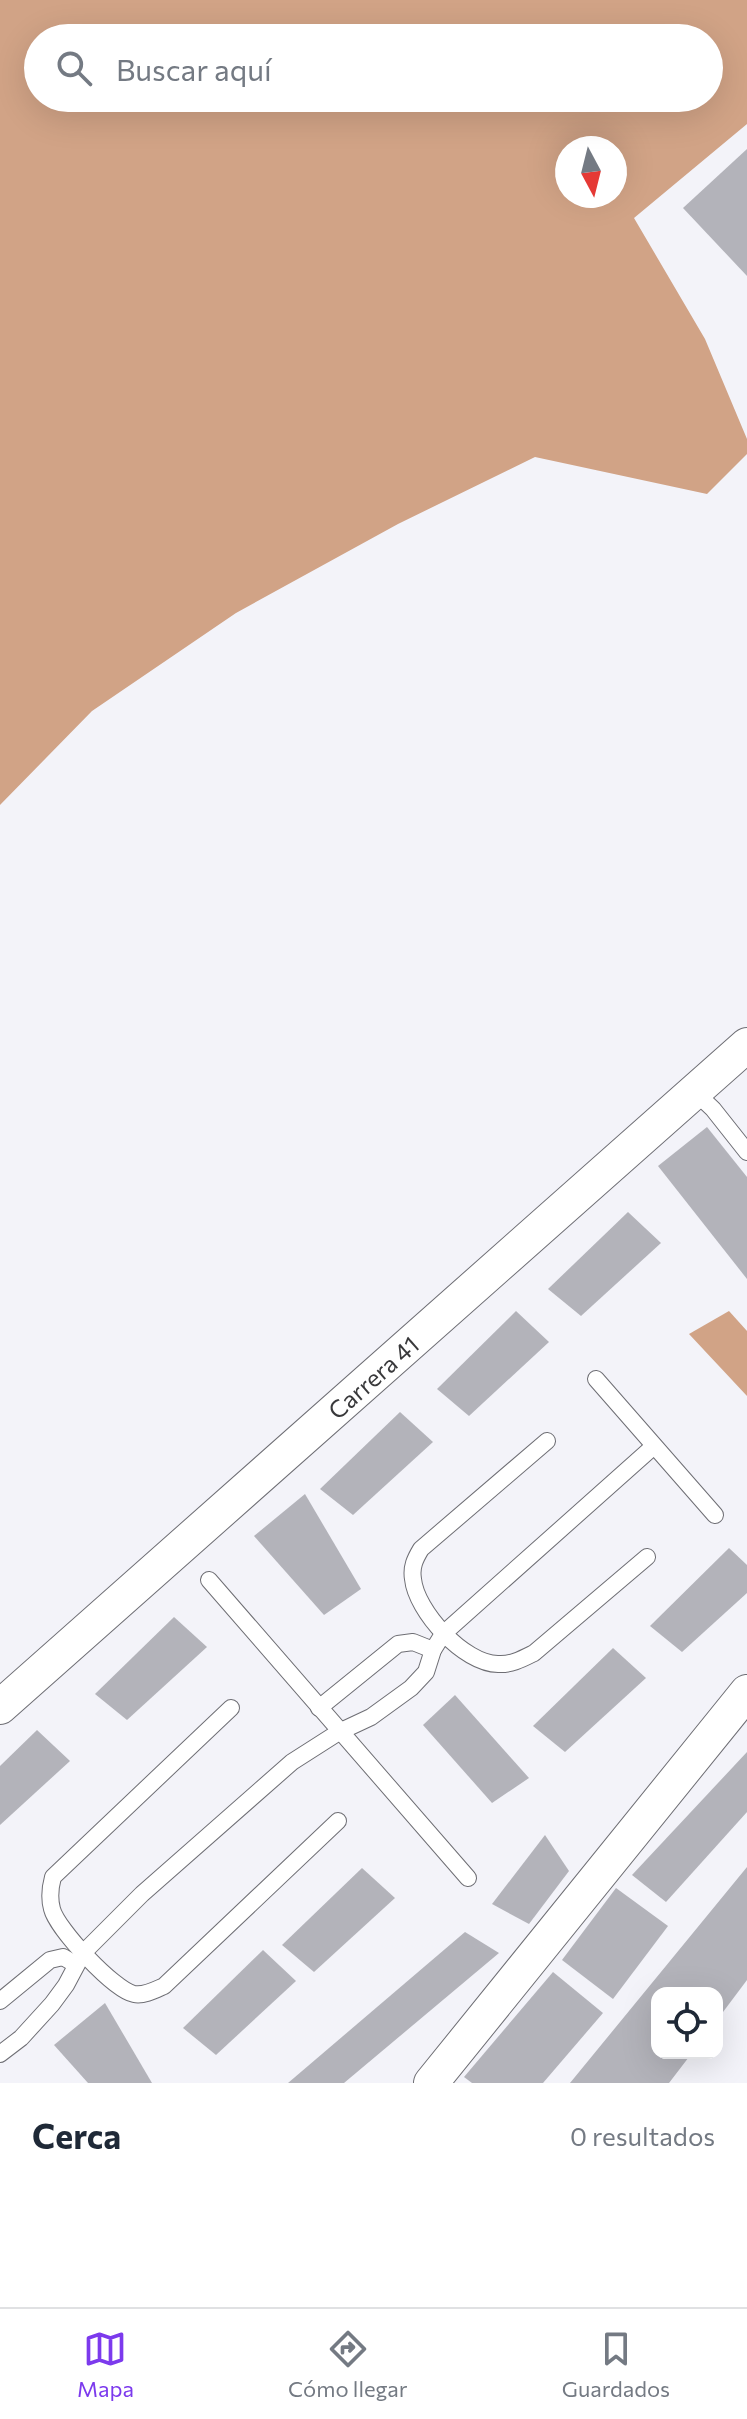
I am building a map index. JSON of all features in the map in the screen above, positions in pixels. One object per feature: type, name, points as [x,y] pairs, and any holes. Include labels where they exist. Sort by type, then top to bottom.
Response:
[{"type":"street","name":"Carrera 41","points":[[0,1707],[747,1045]]},
{"type":"street","points":[[431,2083],[747,1692]]},
{"type":"lane","points":[[695,1092],[713,1109],[747,1152]]},
{"type":"lane","points":[[596,1379],[715,1515]]},
{"type":"lane","points":[[547,1441],[421,1549],[413,1564],[413,1580],[418,1599],[443,1634],[479,1660],[497,1665],[515,1662],[534,1653],[647,1557]]},
{"type":"lane","points":[[0,2054],[21,2038],[52,2004],[79,1959],[142,1894],[292,1762],[339,1732],[371,1717],[411,1688],[426,1672],[433,1650],[443,1634],[654,1446]]},
{"type":"lane","points":[[209,1580],[468,1878]]},
{"type":"lane","points":[[319,1708],[398,1644],[413,1642],[433,1650]]},
{"type":"lane","points":[[231,1708],[53,1877],[50,1891],[52,1910],[79,1959],[135,1994],[164,1986],[338,1821]]},
{"type":"lane","points":[[0,2001],[50,1960],[63,1957],[79,1959]]},
{"type":"shaded area","points":[[0,0],[747,0],[747,124],[634,218],[705,339],[747,439],[747,454],[707,494],[535,457],[398,524],[236,613],[92,711],[0,805]]},
{"type":"shaded area","points":[[729,1311],[747,1331],[747,1396],[689,1334]]},
{"type":"building","points":[[747,149],[747,276],[683,208]]},
{"type":"building","points":[[707,1127],[747,1177],[747,1279],[658,1166]]},
{"type":"building","points":[[628,1212],[661,1243],[581,1316],[548,1289]]},
{"type":"building","points":[[516,1311],[549,1342],[469,1416],[437,1389]]},
{"type":"building","points":[[400,1412],[433,1442],[353,1515],[320,1489]]},
{"type":"building","points":[[305,1494],[361,1589],[324,1615],[254,1536]]},
{"type":"building","points":[[729,1548],[747,1565],[747,1593],[682,1652],[650,1626]]},
{"type":"building","points":[[174,1617],[207,1647],[127,1720],[95,1694]]},
{"type":"building","points":[[613,1648],[646,1678],[565,1752],[533,1726]]},
{"type":"building","points":[[455,1695],[529,1778],[492,1803],[423,1725]]},
{"type":"building","points":[[37,1730],[70,1761],[0,1825],[0,1766]]},
{"type":"building","points":[[747,1752],[747,1812],[666,1902],[632,1875]]},
{"type":"building","points":[[545,1835],[569,1871],[529,1924],[492,1904]]},
{"type":"building","points":[[747,1867],[747,1980],[723,2012],[723,1987],[651,1987],[651,2059],[687,2059],[669,2083],[570,2083]]},
{"type":"building","points":[[362,1868],[395,1898],[314,1972],[282,1945]]},
{"type":"building","points":[[616,1888],[668,1926],[613,1999],[562,1960]]},
{"type":"building","points":[[465,1932],[499,1953],[344,2083],[288,2083]]},
{"type":"building","points":[[263,1950],[296,1981],[216,2055],[183,2028]]},
{"type":"building","points":[[553,1972],[603,2013],[543,2083],[472,2083],[464,2077]]},
{"type":"building","points":[[105,2003],[152,2083],[88,2083],[54,2045]]}]
